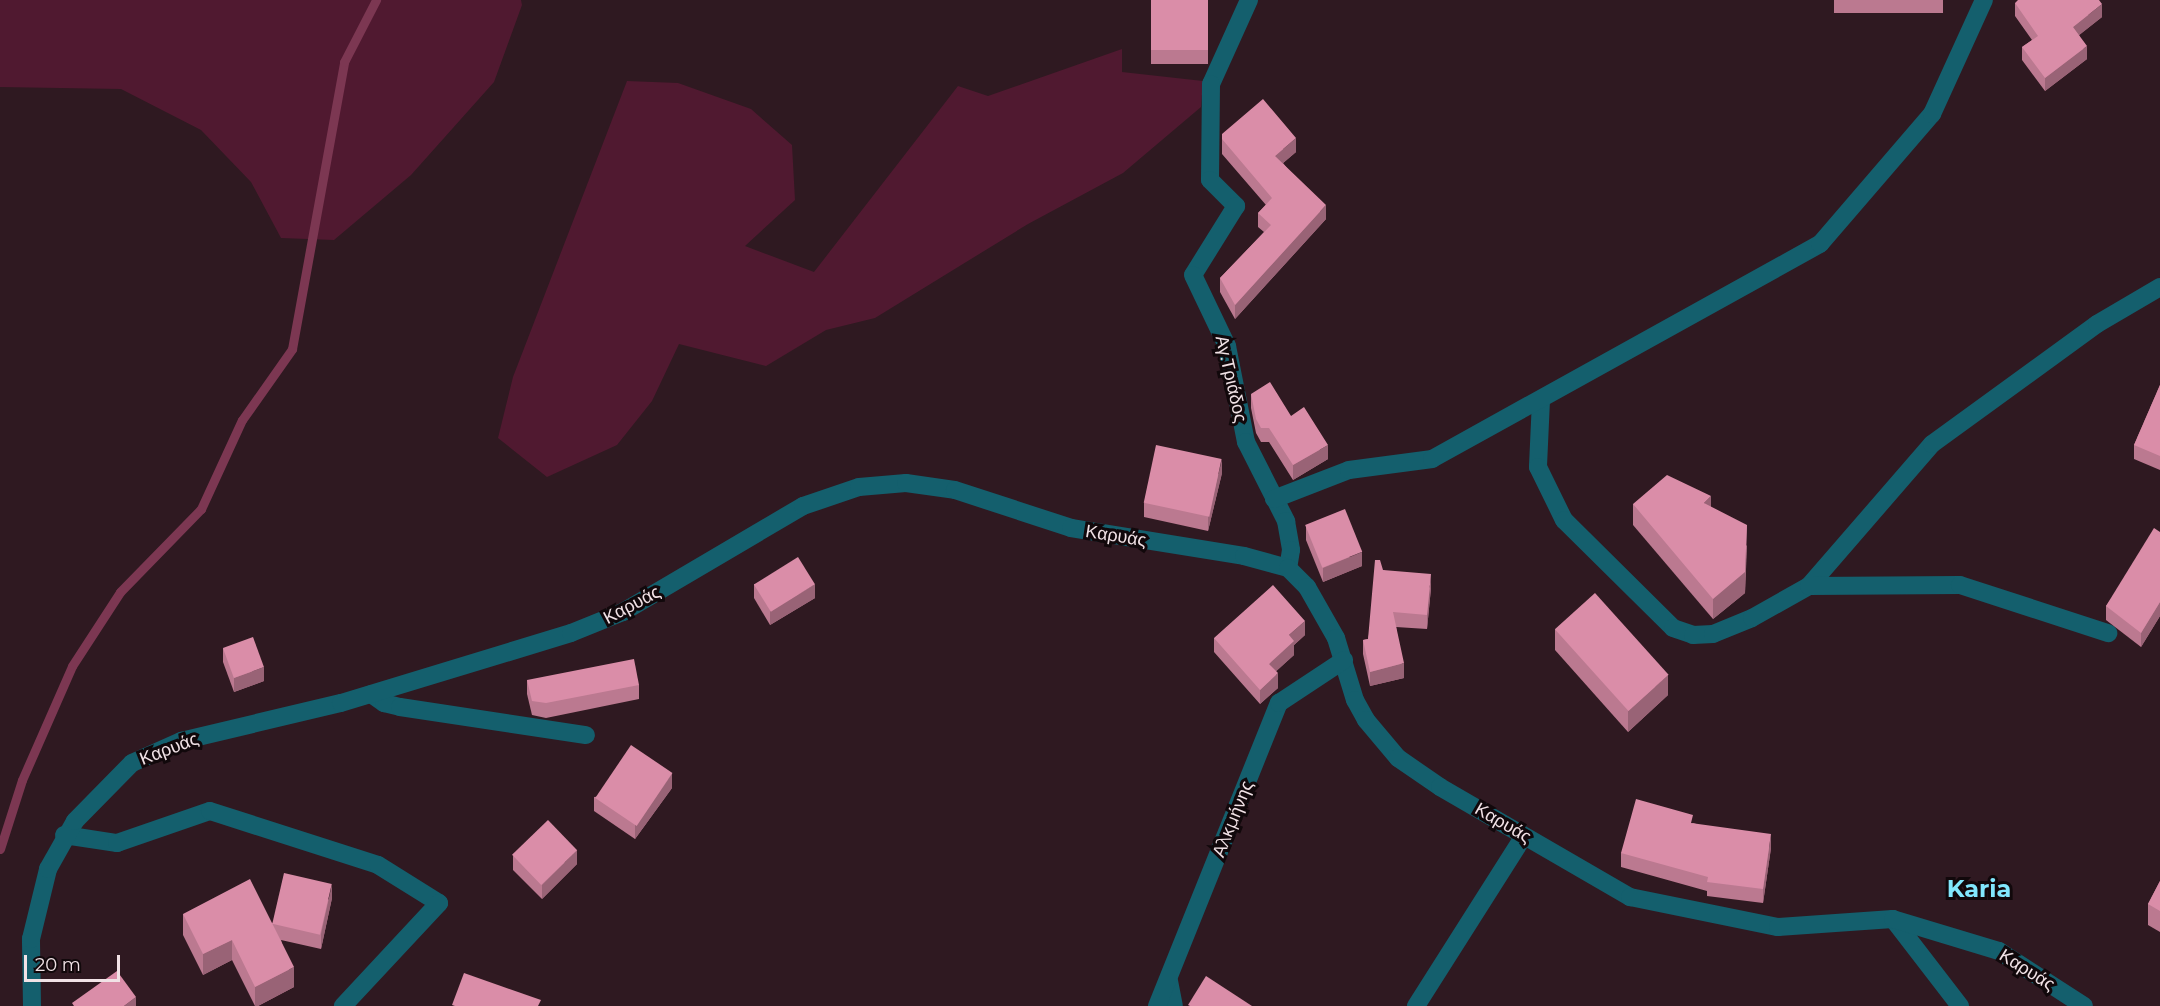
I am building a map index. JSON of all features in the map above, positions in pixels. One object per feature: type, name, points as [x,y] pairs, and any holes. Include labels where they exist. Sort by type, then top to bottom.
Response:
[{"type":"street","name":"Αγ.Τριάδος","points":[[1249,0],[1211,84],[1210,180],[1236,206],[1193,275],[1227,346],[1241,426],[1290,538],[1288,568]]},
{"type":"street","points":[[1274,499],[1349,470],[1432,459],[1820,244],[1932,114],[1984,0]]},
{"type":"street","points":[[1541,400],[1538,467],[1556,508],[1589,549],[1673,628],[1694,635],[1713,634],[1752,618],[1809,586],[1932,444],[2097,324],[2160,287]]},
{"type":"street","name":"Καρυάς","points":[[32,1006],[33,922],[48,868],[64,835],[116,776],[149,753],[181,741],[371,694],[600,622],[647,598],[784,516],[825,498],[872,485],[906,483],[955,490],[1071,528],[1244,556],[1288,568],[1307,587],[1344,660],[1358,706],[1370,727],[1398,758],[1524,836],[1630,897],[1778,927],[1893,919],[1999,951],[2084,1006]]},
{"type":"street","points":[[1809,586],[1960,585],[2108,633]]},
{"type":"street","name":"Αλκμήνης","points":[[1156,1006],[1169,981],[1279,703],[1344,660]]},
{"type":"street","points":[[371,694],[384,703],[400,707],[586,735]]},
{"type":"street","points":[[64,835],[117,843],[210,811],[378,865],[439,903],[344,1006]]},
{"type":"street","points":[[1416,1006],[1524,836]]},
{"type":"street","points":[[1893,919],[1960,1006]]},
{"type":"street","points":[[1169,981],[1174,1006]]},
{"type":"shaded area","points":[[0,0],[521,0],[522,5],[494,82],[411,175],[334,240],[281,238],[251,182],[201,130],[121,89],[0,87]]},
{"type":"shaded area","points":[[1122,49],[1122,72],[1203,81],[1201,107],[1123,173],[1028,224],[875,318],[826,330],[766,366],[679,344],[652,401],[617,445],[547,477],[498,438],[513,377],[627,81],[678,83],[751,109],[792,145],[795,200],[745,246],[814,272],[958,86],[988,96]]},
{"type":"building","points":[[1151,0],[1208,0],[1208,50],[1151,50]]},
{"type":"building","points":[[2018,0],[2099,0],[2102,4],[2073,27],[2087,46],[2045,78],[2022,47],[2038,36],[2015,3]]},
{"type":"building","points":[[1263,99],[1296,138],[1275,156],[1326,205],[1235,305],[1220,278],[1271,225],[1258,213],[1272,198],[1222,139],[1222,134]]},
{"type":"building","points":[[1270,382],[1291,416],[1304,407],[1328,445],[1293,465],[1269,428],[1261,428],[1256,419],[1251,394]]},
{"type":"building","points":[[2160,385],[2160,456],[2134,445]]},
{"type":"building","points":[[1156,445],[1222,459],[1209,517],[1144,503]]},
{"type":"building","points":[[1667,475],[1711,496],[1704,503],[1747,525],[1745,572],[1713,599],[1633,504]]},
{"type":"building","points":[[1345,509],[1362,552],[1322,568],[1305,525]]},
{"type":"building","points":[[2154,528],[2160,532],[2160,602],[2141,633],[2106,606]]},
{"type":"building","points":[[798,557],[815,584],[771,612],[754,585]]},
{"type":"building","points":[[1375,560],[1380,560],[1383,570],[1431,574],[1427,615],[1393,612],[1404,663],[1370,672],[1363,640],[1368,639]]},
{"type":"building","points":[[1273,585],[1305,621],[1289,635],[1294,641],[1269,664],[1278,673],[1260,690],[1214,638]]},
{"type":"building","points":[[1595,593],[1669,675],[1628,711],[1555,629]]},
{"type":"building","points":[[253,637],[264,667],[234,678],[223,648]]},
{"type":"building","points":[[634,659],[639,685],[546,703],[532,701],[527,680]]},
{"type":"building","points":[[631,745],[672,773],[637,826],[595,798]]},
{"type":"building","points":[[1636,799],[1693,815],[1691,823],[1771,834],[1763,889],[1707,882],[1708,877],[1621,853]]},
{"type":"building","points":[[548,820],[577,850],[541,885],[512,855]]},
{"type":"building","points":[[284,873],[332,884],[320,935],[272,924]]},
{"type":"building","points":[[250,879],[294,967],[255,987],[232,940],[203,954],[183,914]]},
{"type":"building","points":[[2160,881],[2160,911],[2148,904]]},
{"type":"building","points":[[117,971],[136,997],[124,1006],[74,1006],[72,1003]]},
{"type":"building","points":[[464,973],[541,1000],[538,1006],[452,1005]]},
{"type":"building","points":[[1206,976],[1252,1006],[1188,1005]]},
{"type":"waterway","points":[[0,849],[22,780],[72,666],[120,592],[201,509],[242,420],[292,349],[344,62],[376,0]]},
{"type":"district","name":"Karia","points":[[1979,889]]}]
